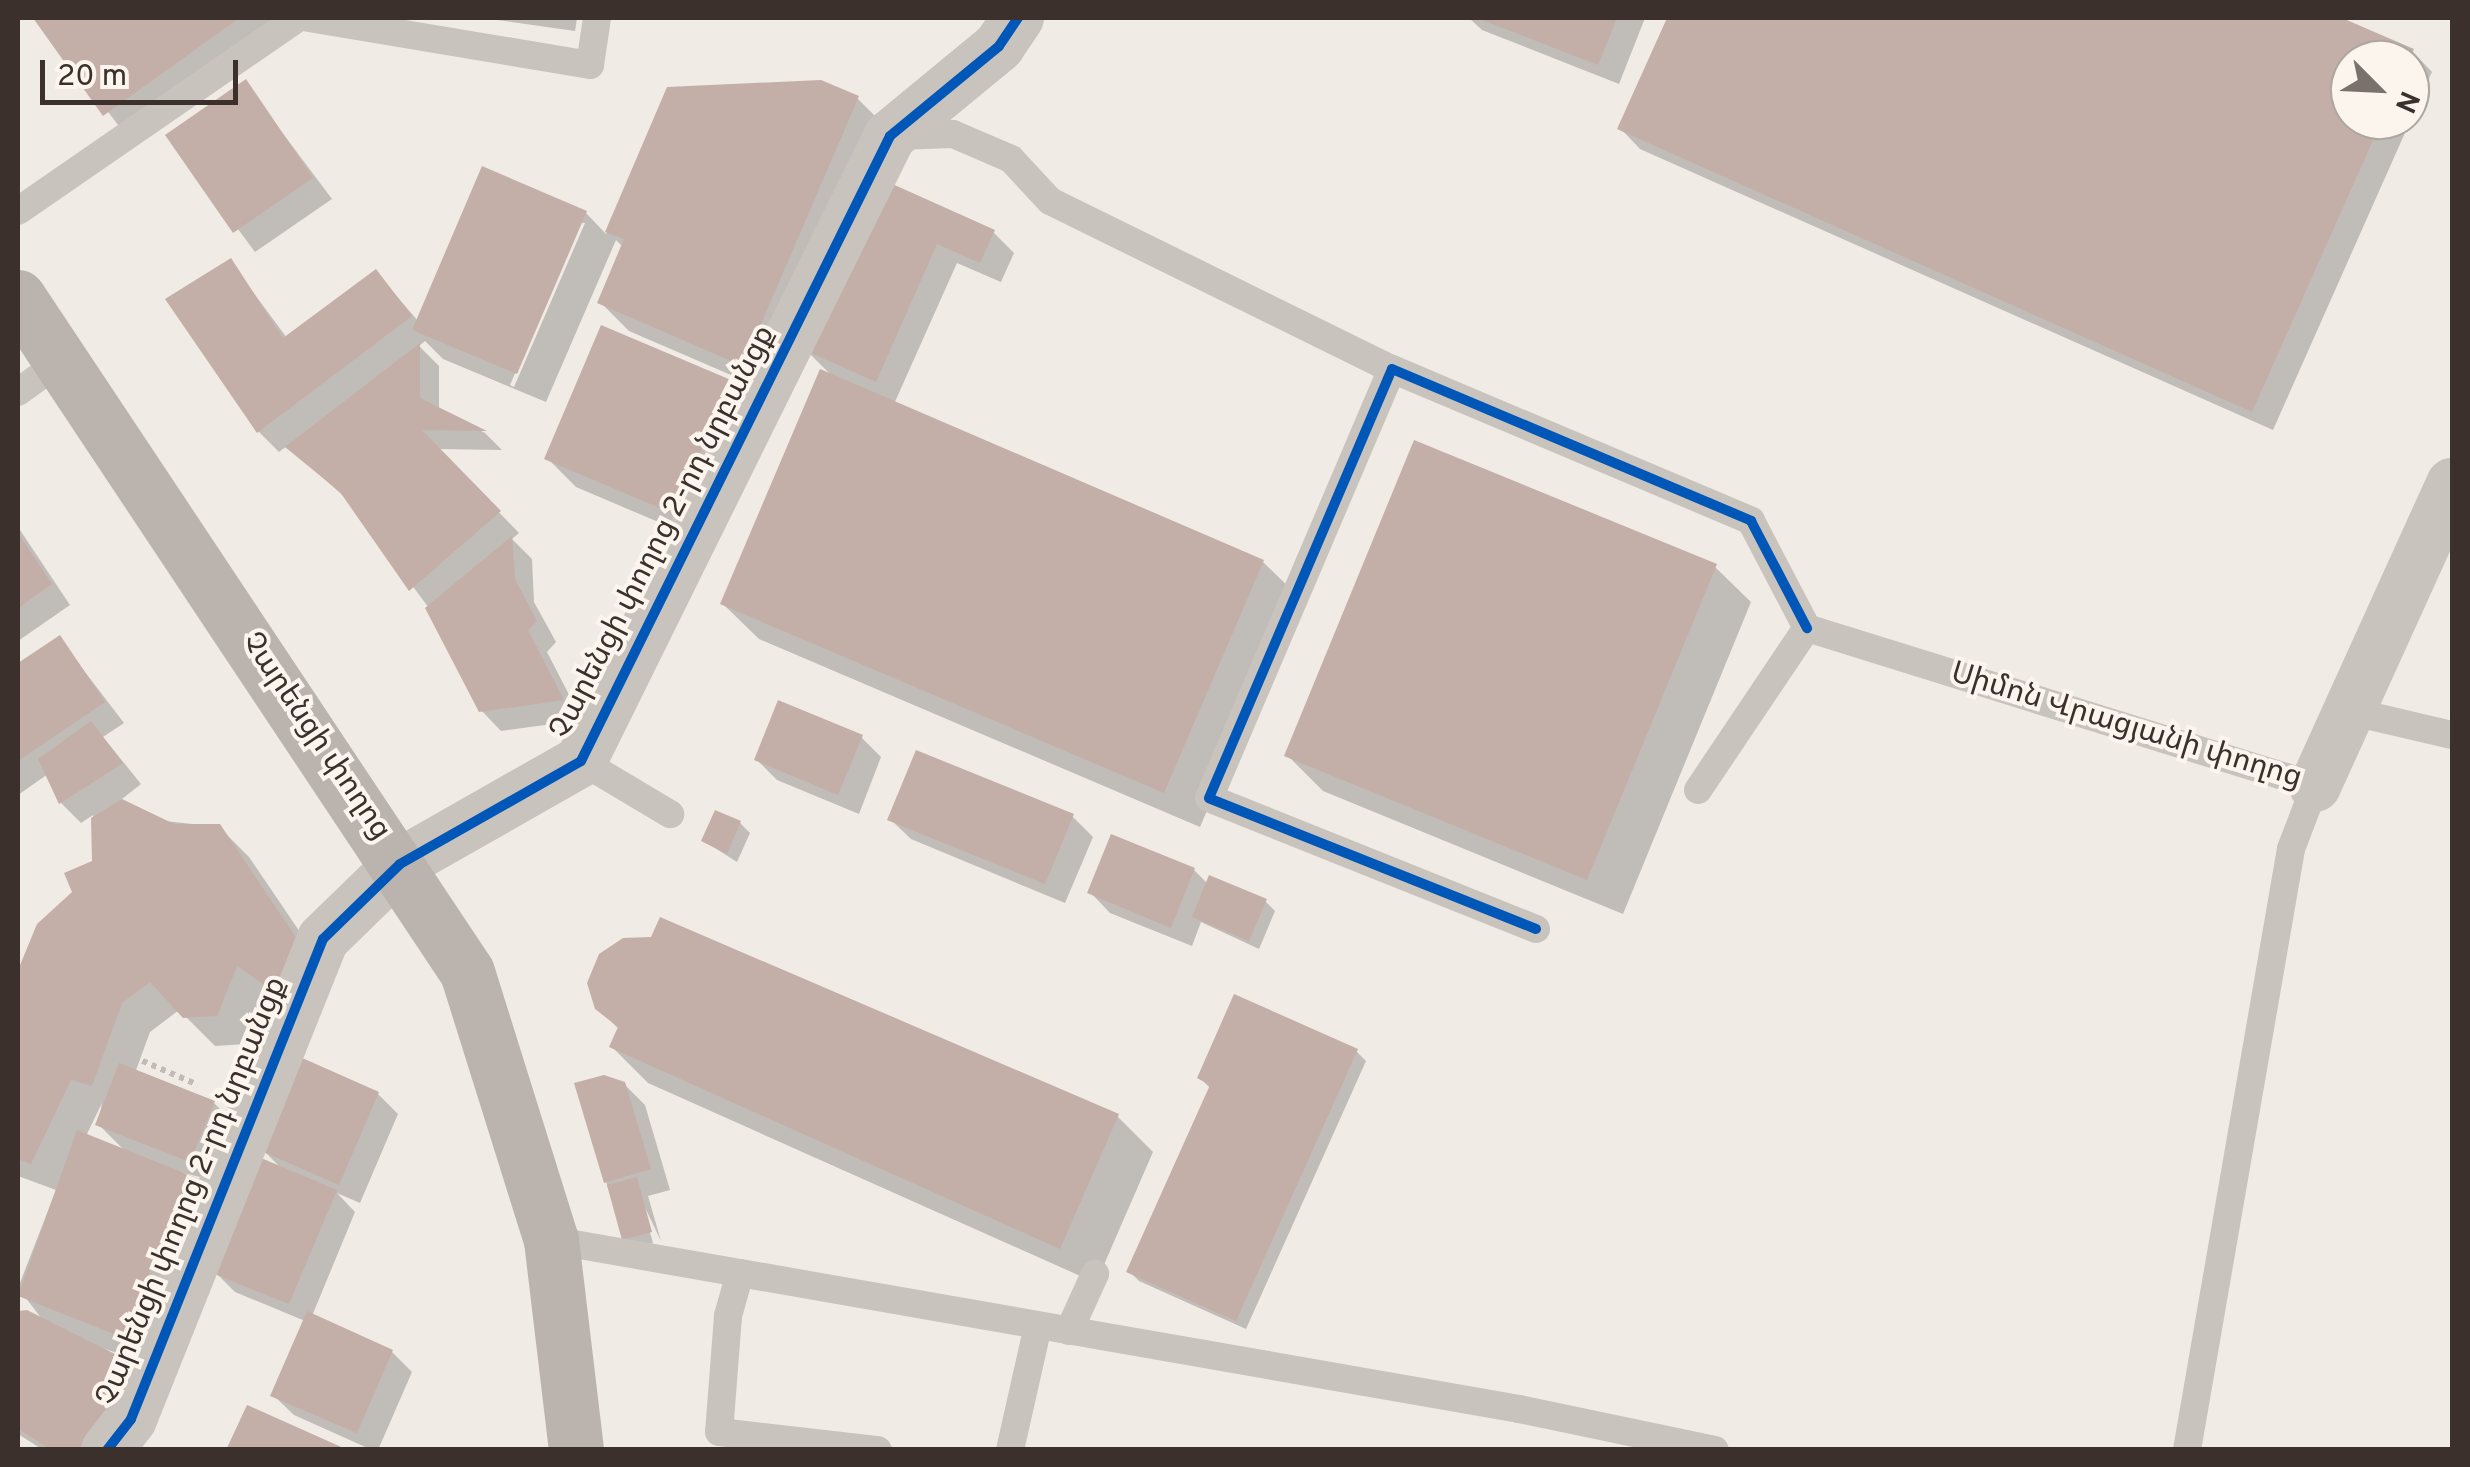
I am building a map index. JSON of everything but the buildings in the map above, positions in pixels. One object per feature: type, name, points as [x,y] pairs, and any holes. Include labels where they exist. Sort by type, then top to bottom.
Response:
[{"type":"main road","name":"Չարենցի փողոց","points":[[18,297],[400,864],[467,972],[551,1240],[576,1450]]},
{"type":"street","name":"Չարենցի փողոց 2-րդ նրբանցք","points":[[108,1450],[132,1418],[324,939],[400,864],[581,761],[890,136],[999,46],[1018,18]]},
{"type":"street","name":"Սիմոն Վրացյանի փողոց","points":[[2316,786],[2452,484]]},
{"type":"lane","points":[[18,211],[298,18]]},
{"type":"lane","points":[[309,18],[590,66],[597,18]]},
{"type":"lane","points":[[890,136],[953,134],[1011,159],[1050,201],[1392,369],[1750,520],[1807,628],[1698,790]]},
{"type":"lane","points":[[18,392],[61,362]]},
{"type":"lane","points":[[1392,369],[1209,798],[1536,929]]},
{"type":"lane","name":"Սիմոն Վրացյանի փողոց","points":[[1807,628],[2316,786]]},
{"type":"lane","points":[[2349,711],[2452,734]]},
{"type":"lane","points":[[581,761],[670,814]]},
{"type":"lane","points":[[2187,1450],[2291,849],[2316,786]]},
{"type":"lane","points":[[551,1240],[1715,1450]]},
{"type":"lane","points":[[740,1273],[728,1316],[719,1432],[878,1450]]},
{"type":"lane","points":[[1068,1331],[1095,1274]]},
{"type":"lane","points":[[1010,1450],[1038,1326]]},
{"type":"path","points":[[93,1100],[114,1048],[144,1062]]},
{"type":"cycle path","points":[[107,1450],[131,1419],[323,939],[400,864],[581,761],[890,136],[999,46],[1018,18]]},
{"type":"cycle path","points":[[1536,929],[1209,798],[1392,369],[1751,521],[1807,628]]}]
